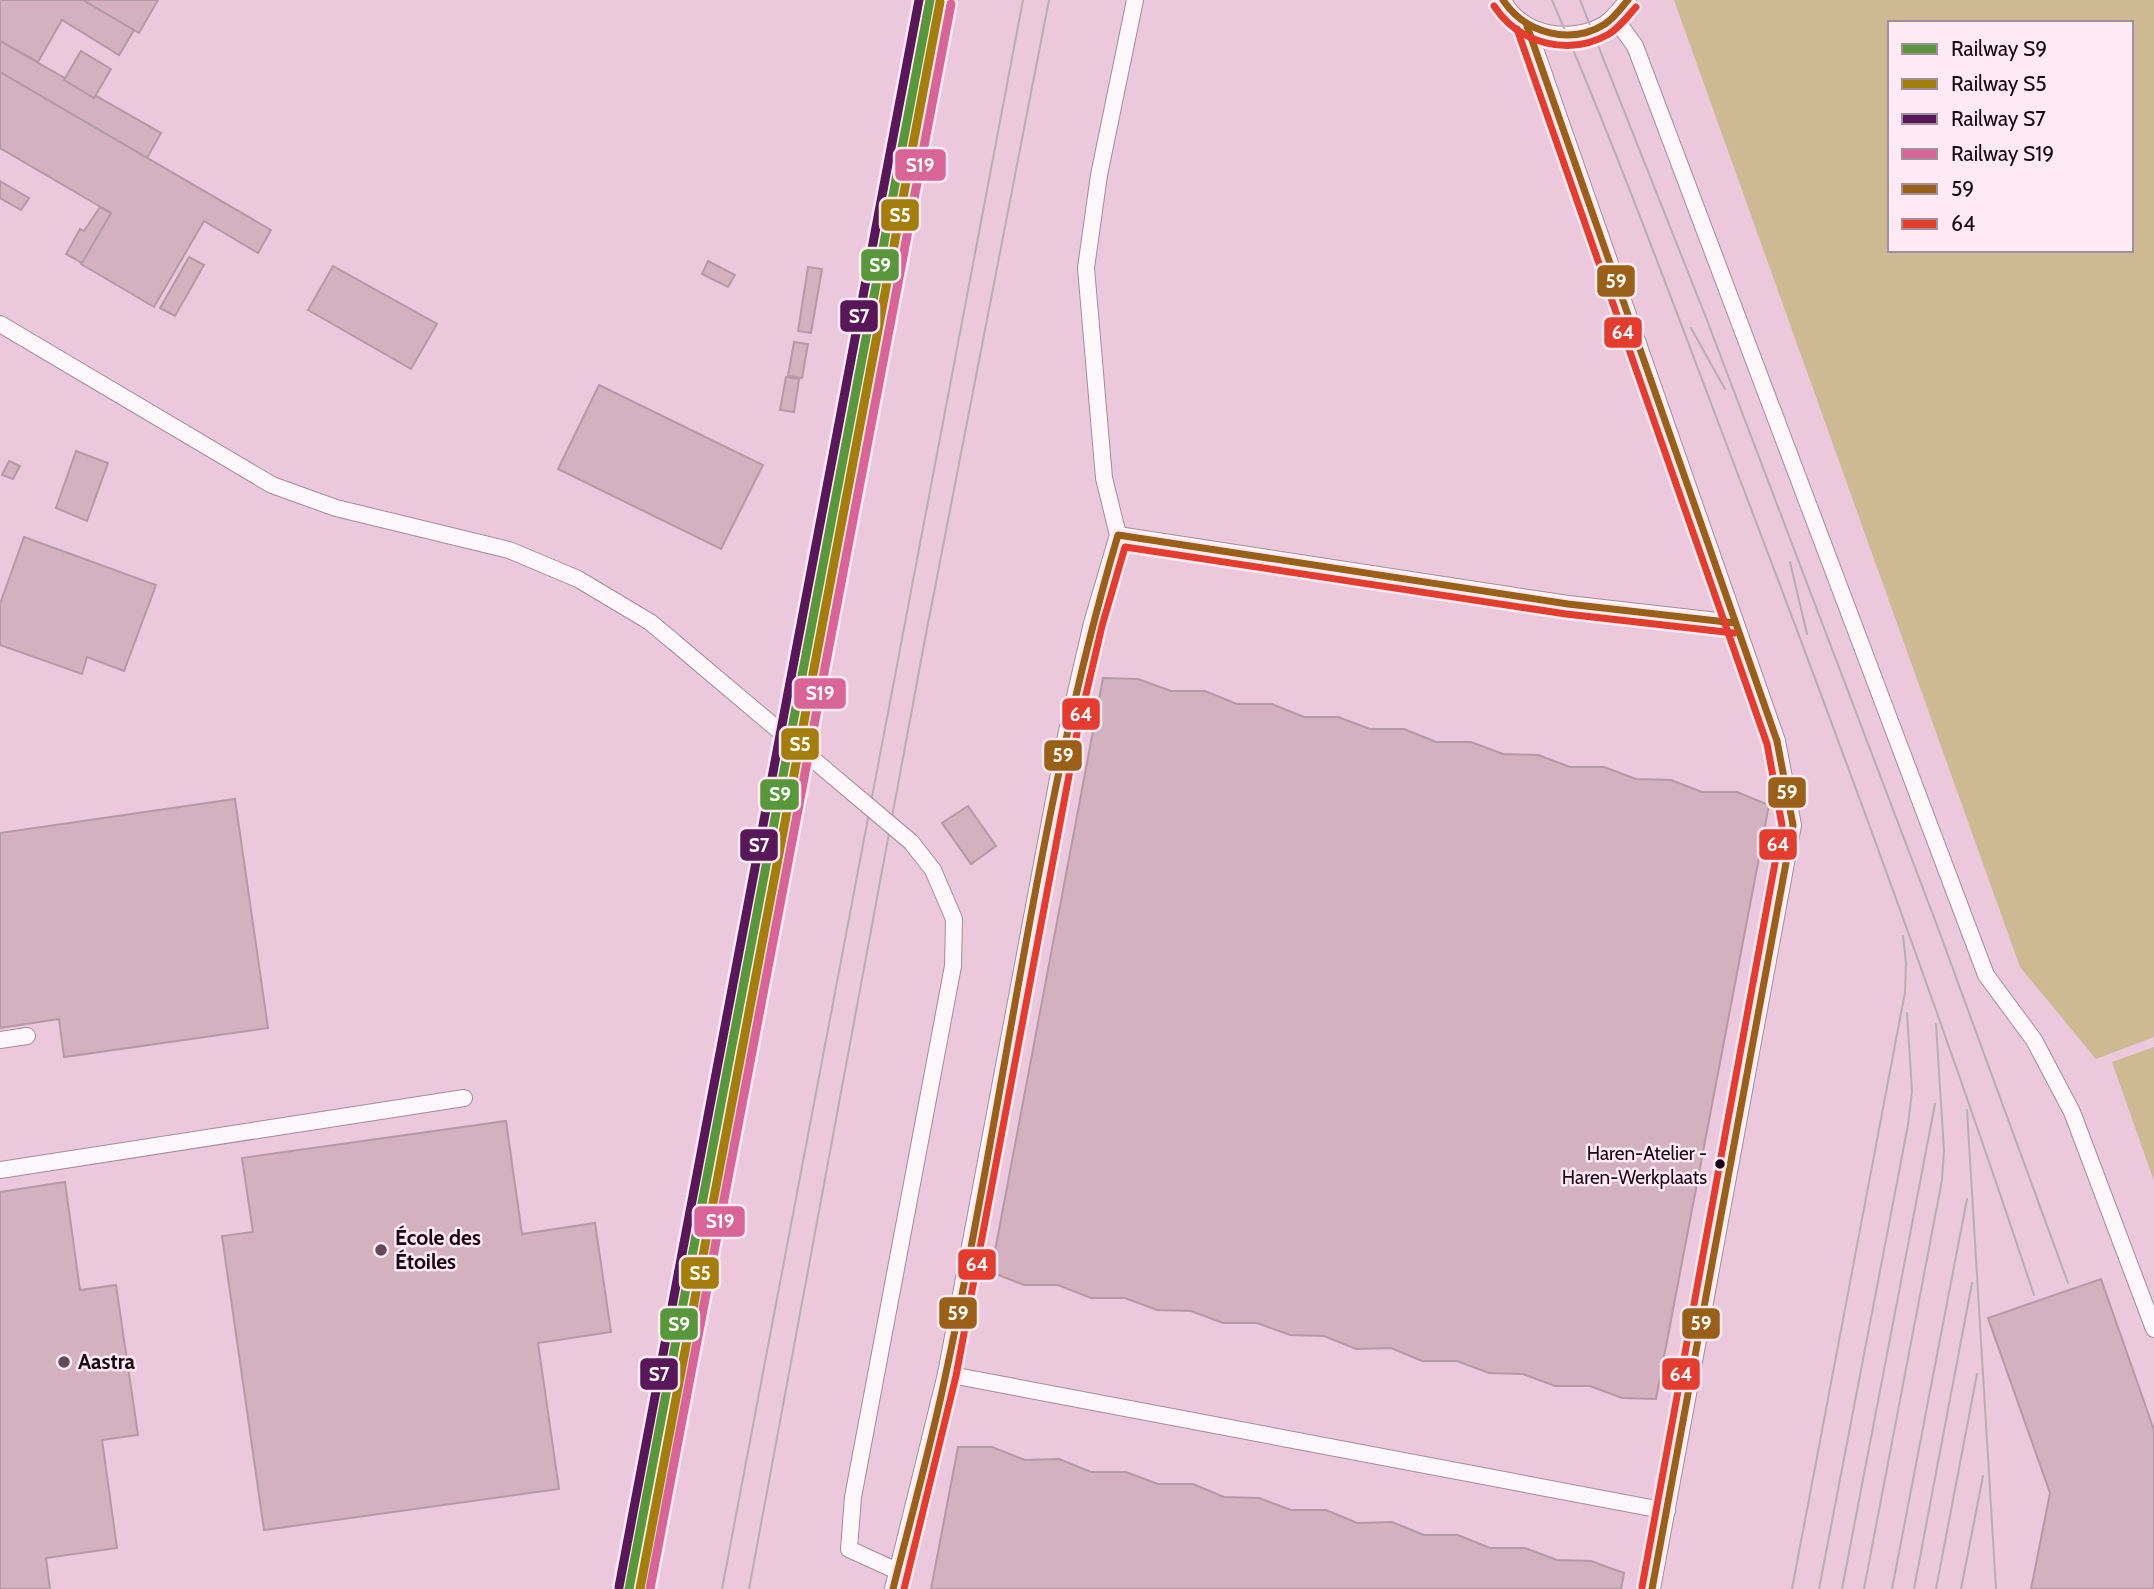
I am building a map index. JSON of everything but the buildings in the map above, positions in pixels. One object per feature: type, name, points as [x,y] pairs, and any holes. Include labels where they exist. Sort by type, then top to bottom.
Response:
[{"type":"lane","points":[[893,1589],[946,1374],[1067,731],[1092,623],[1118,535],[1104,478],[1086,268],[1099,175],[1135,0]]},
{"type":"lane","points":[[1503,0],[1527,26],[1777,741],[1793,825],[1652,1589]]},
{"type":"lane","points":[[1527,26],[1567,36],[1593,30],[1614,17],[1628,0]]},
{"type":"lane","points":[[1614,17],[1635,46],[1986,975],[2034,1040],[2072,1112],[2154,1329]]},
{"type":"lane","points":[[0,324],[272,485],[336,508],[509,550],[578,579],[650,622],[911,842],[933,870],[954,919],[953,966],[853,1497],[849,1549],[897,1571]]},
{"type":"lane","points":[[1118,535],[1568,604],[1735,623]]},
{"type":"lane","points":[[0,1040],[27,1036]]},
{"type":"lane","points":[[0,1170],[464,1098]]},
{"type":"lane","points":[[946,1374],[1667,1511]]},
{"type":"shaded area","points":[[1674,0],[2154,0],[2154,1037],[2096,1059],[2020,967]]},
{"type":"shaded area","points":[[2154,1047],[2154,1181],[2112,1062]]},
{"type":"tram line","points":[[722,1589],[1023,0]]},
{"type":"tram line","points":[[749,1589],[925,639],[1049,0]]},
{"type":"tram line","points":[[1552,0],[1647,235],[1814,676],[1927,985],[2034,1295]]},
{"type":"tram line","points":[[1580,0],[1705,315],[1935,920],[2068,1283]]},
{"type":"tram line","points":[[1691,328],[1725,389]]},
{"type":"tram line","points":[[1790,562],[1807,634]]},
{"type":"tram line","points":[[1792,1589],[1905,992],[1903,936]]},
{"type":"tram line","points":[[1819,1589],[1908,1125],[1912,1091],[1907,1013]]},
{"type":"tram line","points":[[1864,1589],[1942,1180],[1944,1151],[1936,1024]]},
{"type":"tram line","points":[[1842,1589],[1935,1104]]},
{"type":"tram line","points":[[1967,1110],[1996,1589]]},
{"type":"tram line","points":[[1892,1589],[1967,1199]]},
{"type":"tram line","points":[[1914,1589],[1972,1283]]},
{"type":"tram line","points":[[1936,1589],[1977,1374]]},
{"type":"tram line","points":[[1961,1589],[1983,1476]]},
{"type":"rail line","name":"S7","points":[[619,1587],[919,0]]},
{"type":"rail line","name":"S9","points":[[629,1589],[930,0]]},
{"type":"rail line","name":"S5","points":[[640,1589],[940,2]]},
{"type":"rail line","name":"S19","points":[[650,1589],[951,4]]},
{"type":"transit line","name":"59","points":[[1503,0],[1523,21],[1549,33],[1563,35],[1591,31],[1605,24],[1628,0]]},
{"type":"transit line","name":"64","points":[[1494,6],[1517,30],[1531,38],[1562,45],[1578,45],[1609,34],[1636,7]]},
{"type":"transit line","name":"59","points":[[1527,26],[1777,741],[1793,825],[1652,1589]]},
{"type":"transit line","name":"64","points":[[1517,29],[1767,744],[1782,825],[1642,1587]]},
{"type":"transit line","name":"59","points":[[893,1589],[946,1373],[1065,742],[1118,535],[1568,604],[1735,623]]},
{"type":"transit line","name":"64","points":[[904,1589],[956,1376],[1077,733],[1102,626],[1125,547],[1566,614],[1734,633]]},
{"type":"place","name":"Haren-Atelier - Haren-Werkplaats","points":[[1720,1164]]},
{"type":"place","name":"École des Étoiles","points":[[381,1250]]},
{"type":"place","name":"Aastra","points":[[64,1362]]}]
